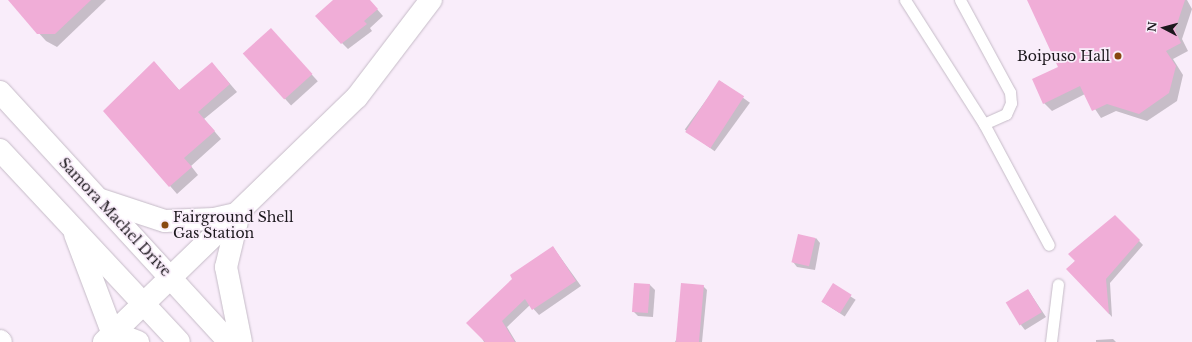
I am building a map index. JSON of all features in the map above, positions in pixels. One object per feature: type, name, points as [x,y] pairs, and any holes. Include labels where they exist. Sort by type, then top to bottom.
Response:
[{"type":"main road","points":[[108,337],[172,278],[357,97],[431,0]]},
{"type":"main road","name":"Samora Machel Drive","points":[[0,92],[229,342]]},
{"type":"main road","points":[[0,150],[74,230],[145,303],[179,342]]},
{"type":"main road","points":[[99,199],[165,221],[214,219],[239,213]]},
{"type":"main road","points":[[239,213],[226,267],[241,342]]},
{"type":"main road","points":[[74,230],[108,337]]},
{"type":"main road","points":[[108,337],[138,342]]},
{"type":"lane","points":[[905,0],[984,124],[1049,245]]},
{"type":"lane","points":[[960,0],[1010,92],[1011,103],[1006,114],[984,124]]},
{"type":"lane","points":[[1051,342],[1058,284]]},
{"type":"building","points":[[8,0],[91,0],[55,34],[37,34]]},
{"type":"building","points":[[333,0],[370,0],[378,9],[364,21],[367,24],[341,44],[315,16]]},
{"type":"building","name":"Boipuso Hall","points":[[1027,0],[1185,0],[1175,30],[1181,43],[1166,51],[1176,66],[1169,93],[1139,114],[1107,104],[1092,111],[1080,86],[1043,104],[1032,79],[1058,67]]},
{"type":"building","points":[[271,28],[312,74],[284,100],[243,53]]},
{"type":"building","points":[[154,61],[179,90],[212,62],[230,84],[198,112],[215,131],[184,158],[192,167],[169,187],[103,111]]},
{"type":"building","points":[[719,80],[744,96],[710,148],[685,132]]},
{"type":"building","points":[[1115,215],[1140,240],[1106,279],[1109,314],[1066,269],[1075,261],[1068,254]]},
{"type":"building","points":[[798,234],[816,238],[809,266],[791,262]]},
{"type":"building","points":[[553,246],[576,281],[532,310],[525,299],[502,321],[515,342],[485,342],[466,323],[512,279],[510,275]]},
{"type":"building","points":[[634,283],[650,284],[648,313],[632,312]]},
{"type":"building","points":[[681,283],[704,285],[699,342],[676,342]]},
{"type":"building","points":[[833,283],[852,295],[840,313],[821,302]]},
{"type":"building","points":[[1028,289],[1042,312],[1020,326],[1006,302]]},
{"type":"place","name":"Boipuso Hall","points":[[1118,56]]},
{"type":"place","name":"Fairground Shell Gas Station","points":[[165,225]]}]
